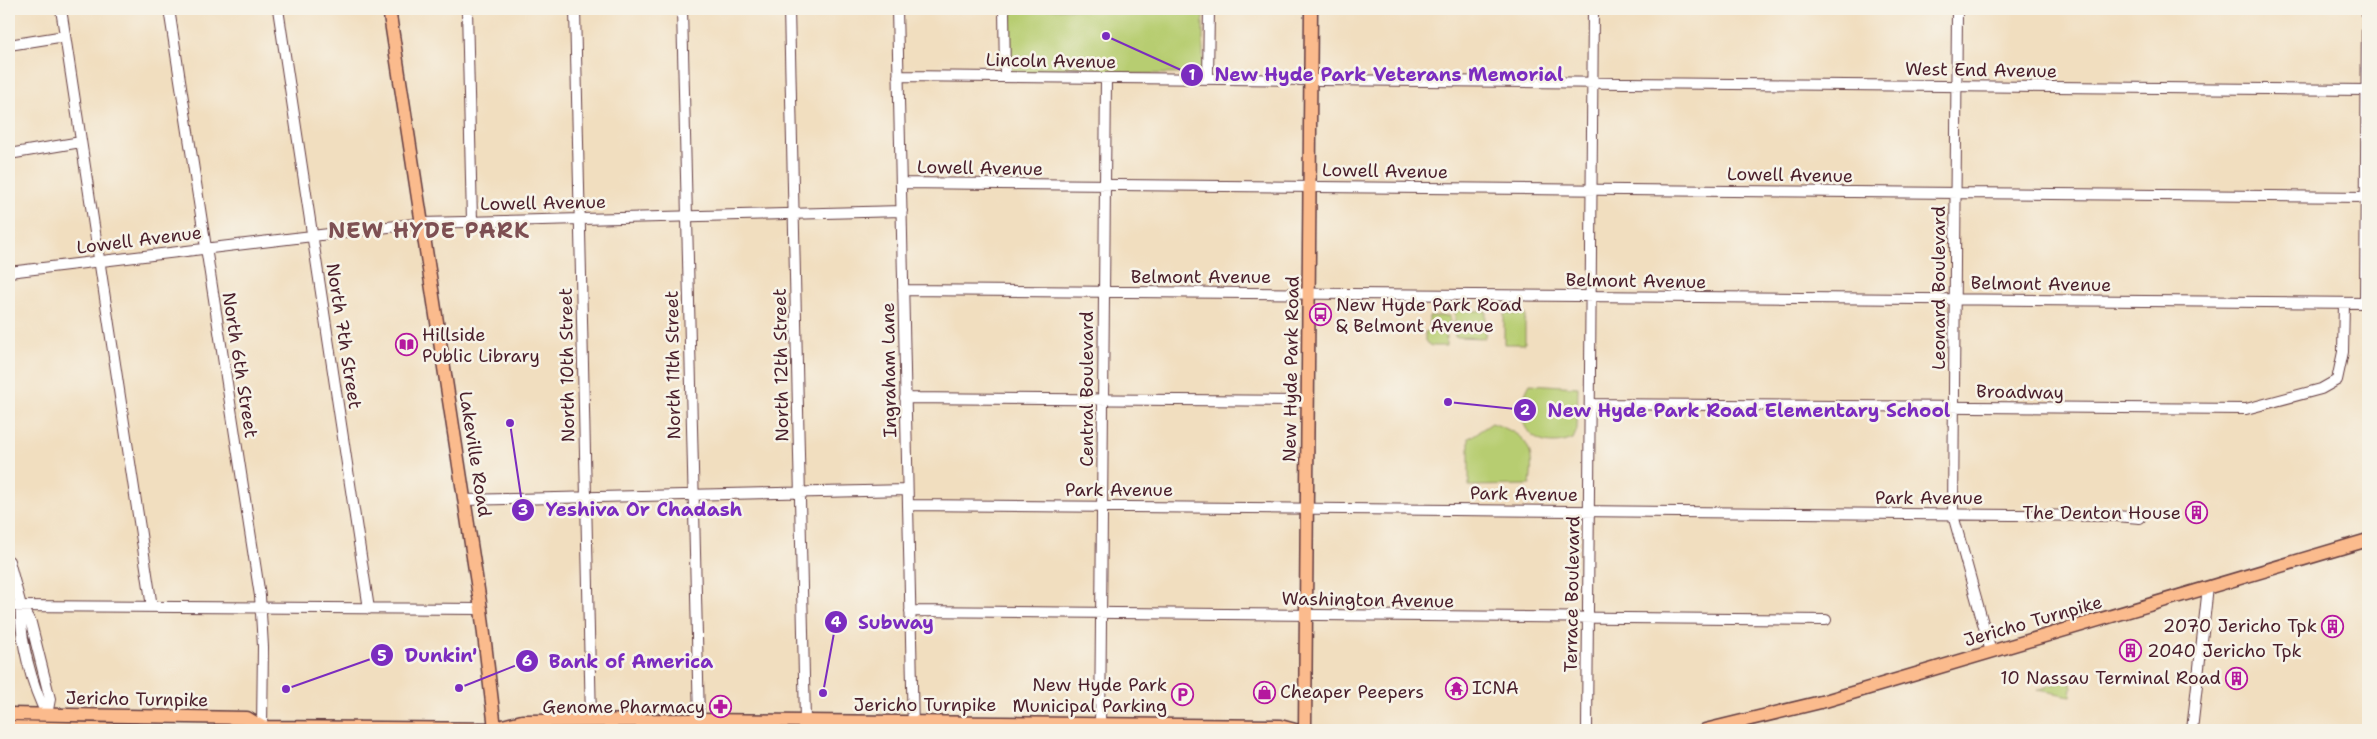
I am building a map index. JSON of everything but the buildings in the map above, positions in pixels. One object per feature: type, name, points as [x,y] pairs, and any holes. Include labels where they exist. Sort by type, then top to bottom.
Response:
[{"type":"main road","name":"Lakeville Road","points":[[389,9],[481,609],[502,729]]},
{"type":"main road","name":"New Hyde Park Road","points":[[1305,730],[1311,9]]},
{"type":"main road","name":"Jericho Turnpike","points":[[1705,730],[1734,727],[1825,701],[2368,540]]},
{"type":"main road","name":"Jericho Turnpike","points":[[9,714],[247,718],[256,729],[502,729],[590,720],[699,720],[744,726],[805,721],[856,726],[1280,726],[1295,730]]},
{"type":"main road","points":[[79,716],[80,730]]},
{"type":"main road","points":[[778,730],[802,728],[805,721]]},
{"type":"main road","name":"Jericho Turnpike","points":[[9,727],[134,730]]},
{"type":"street","points":[[61,9],[152,607]]},
{"type":"street","name":"North 6th Street","points":[[169,9],[260,608],[263,647],[256,729]]},
{"type":"street","name":"North 7th Street","points":[[278,9],[369,609]]},
{"type":"street","points":[[468,9],[472,221]]},
{"type":"street","name":"North 10th Street","points":[[575,9],[590,720]]},
{"type":"street","name":"North 11th Street","points":[[682,9],[699,720]]},
{"type":"street","name":"North 12th Street","points":[[789,9],[805,721]]},
{"type":"street","name":"Ingraham Lane","points":[[897,9],[913,726]]},
{"type":"street","points":[[1004,9],[1005,76]]},
{"type":"street","points":[[1208,9],[1208,79]]},
{"type":"street","name":"Terrace Boulevard","points":[[1587,730],[1593,9]]},
{"type":"street","name":"Leonard Boulevard","points":[[1957,9],[1953,515],[1991,652]]},
{"type":"street","points":[[2366,303],[2367,9]]},
{"type":"street","points":[[9,45],[65,36]]},
{"type":"street","name":"Lincoln Avenue","points":[[898,76],[1593,82]]},
{"type":"street","name":"Central Boulevard","points":[[1100,727],[1106,78]]},
{"type":"street","name":"West End Avenue","points":[[1593,82],[2367,90]]},
{"type":"street","points":[[9,154],[81,142]]},
{"type":"street","name":"Lowell Avenue","points":[[901,183],[2367,197]]},
{"type":"street","name":"Lowell Avenue","points":[[9,272],[312,234],[422,223],[902,211]]},
{"type":"street","name":"Belmont Avenue","points":[[903,290],[2366,303]]},
{"type":"street","name":"Broadway","points":[[1590,404],[2232,410],[2266,405],[2321,389],[2337,380],[2343,352],[2344,303]]},
{"type":"street","points":[[905,398],[1308,401]]},
{"type":"street","points":[[464,500],[907,490]]},
{"type":"street","name":"Park Avenue","points":[[908,505],[2116,516],[2140,518]]},
{"type":"street","points":[[9,561],[21,606],[20,625],[39,701],[47,715],[48,728]]},
{"type":"street","points":[[2192,730],[2208,587]]},
{"type":"street","points":[[9,606],[481,609]]},
{"type":"street","name":"Washington Avenue","points":[[910,611],[1826,620]]},
{"type":"green space","points":[[1007,9],[1203,9],[1203,74],[1009,73]]},
{"type":"green space","points":[[1455,310],[1486,311],[1485,338],[1455,337]]},
{"type":"green space","points":[[1504,314],[1525,314],[1525,344],[1504,344]]},
{"type":"green space","points":[[1429,316],[1450,316],[1450,331],[1446,331],[1446,346],[1431,346],[1425,341],[1425,332],[1429,332]]},
{"type":"green space","points":[[1530,384],[1578,387],[1577,430],[1573,439],[1558,443],[1546,442],[1535,438],[1528,431],[1523,421],[1522,410],[1524,397]]},
{"type":"green space","points":[[1492,423],[1514,433],[1526,444],[1530,452],[1531,461],[1530,485],[1469,486],[1469,438]]},
{"type":"green space","points":[[2069,678],[2072,688],[2071,696],[2038,690]]},
{"type":"place","name":"New Hyde Park Veterans Memorial","points":[[1106,36]]},
{"type":"place","name":"New Hyde Park Road & Belmont Avenue","points":[[1320,315]]},
{"type":"place","name":"Hillside Public Library","points":[[406,345]]},
{"type":"place","name":"New Hyde Park Road Elementary School","points":[[1448,402]]},
{"type":"place","name":"Yeshiva Or Chadash","points":[[510,423]]},
{"type":"place","name":"The Denton House","points":[[2197,513]]},
{"type":"place","name":"2070 Jericho Tpk","points":[[2333,626]]},
{"type":"place","name":"2040 Jericho Tpk","points":[[2131,651]]},
{"type":"place","name":"10 Nassau Terminal Road","points":[[2237,678]]},
{"type":"place","name":"Bank of America","points":[[459,688]]},
{"type":"place","name":"ICNA","points":[[1456,688]]},
{"type":"place","name":"Dunkin'","points":[[286,689]]},
{"type":"place","name":"Cheaper Peepers","points":[[1264,692]]},
{"type":"place","name":"Subway","points":[[823,693]]},
{"type":"place","name":"New Hyde Park Municipal Parking","points":[[1183,695]]},
{"type":"place","name":"Genome Pharmacy","points":[[721,707]]},
{"type":"district","name":"NEW HYDE PARK","points":[[429,230]]}]
